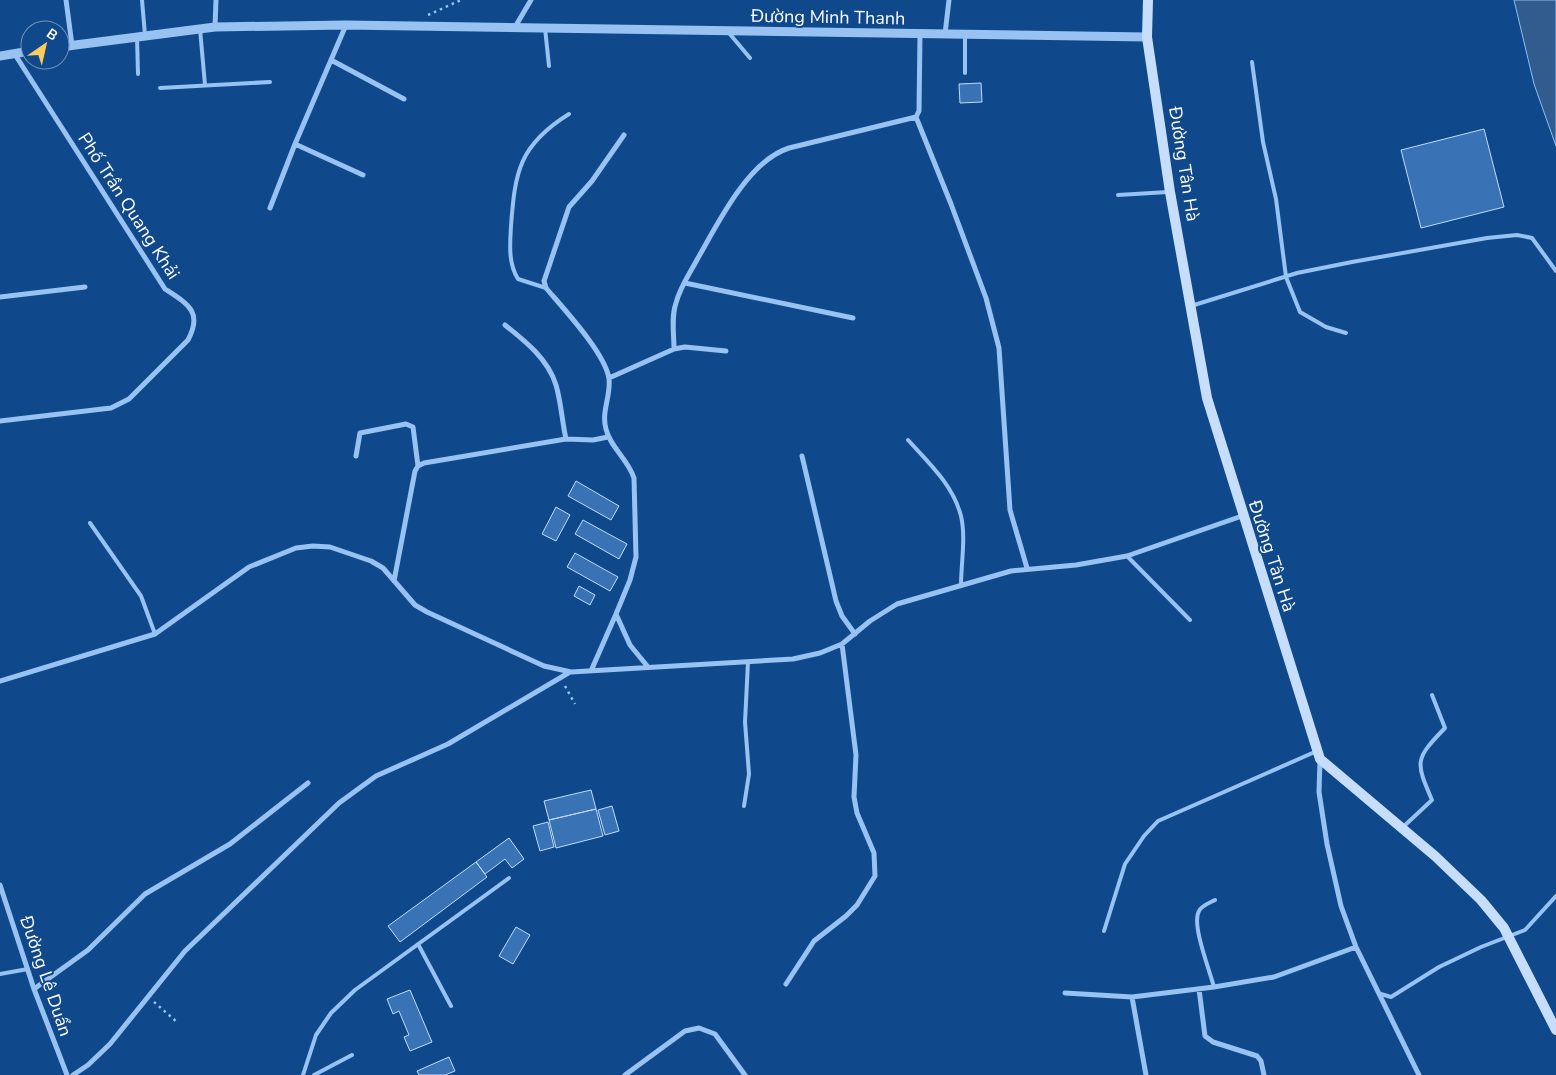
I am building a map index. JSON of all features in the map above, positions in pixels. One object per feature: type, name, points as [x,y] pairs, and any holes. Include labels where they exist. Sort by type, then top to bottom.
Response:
[{"type":"main road","name":"Đường Tân Hà","points":[[1148,0],[1147,38],[1170,192],[1207,398],[1242,516],[1319,755]]},
{"type":"main road","points":[[1319,755],[1481,900],[1508,936],[1556,1030]]},
{"type":"street","points":[[66,0],[72,45]]},
{"type":"street","points":[[215,27],[216,0]]},
{"type":"street","points":[[515,28],[531,0]]},
{"type":"street","points":[[945,34],[949,0]]},
{"type":"street","points":[[270,208],[346,25]]},
{"type":"street","name":"Đường Minh Thanh","points":[[72,45],[215,27],[346,25],[1147,38]]},
{"type":"street","points":[[920,34],[919,111],[916,117],[986,298],[999,348],[1010,510],[1026,568]]},
{"type":"street","points":[[0,56],[20,53]]},
{"type":"street","name":"Phố Trần Quang Khải","points":[[0,421],[111,408],[129,399],[188,340],[194,329],[195,319],[191,308],[165,290],[14,54]]},
{"type":"street","points":[[331,60],[404,99]]},
{"type":"street","points":[[674,349],[674,312],[685,283],[730,202],[777,152],[916,117]]},
{"type":"street","points":[[590,670],[630,580],[636,557],[634,478],[630,466],[608,437],[604,421],[609,378],[606,368],[581,329],[546,288],[544,281],[569,207],[592,181],[624,135]]},
{"type":"street","points":[[295,144],[363,175]]},
{"type":"street","points":[[685,283],[853,318]]},
{"type":"street","points":[[0,297],[86,287]]},
{"type":"street","points":[[505,325],[538,354],[552,376],[559,397],[566,439]]},
{"type":"street","points":[[609,378],[674,349],[685,347],[726,351]]},
{"type":"street","points":[[356,456],[360,433],[406,424],[413,426],[416,434],[418,466]]},
{"type":"street","points":[[394,582],[415,471],[418,466],[424,463],[566,439],[592,440],[608,437]]},
{"type":"street","points":[[802,456],[836,602],[842,616],[855,634]]},
{"type":"street","points":[[0,681],[155,634],[249,567],[296,548],[330,547],[371,561],[383,568],[415,605],[427,612],[544,666],[571,672],[793,660],[842,644],[883,611],[898,604],[1026,568],[1076,565],[1127,556],[1242,516]]},
{"type":"street","points":[[616,614],[630,645],[648,668]]},
{"type":"street","points":[[786,984],[814,941],[857,905],[875,876],[874,853],[857,813],[854,797],[856,755],[842,644]]},
{"type":"street","points":[[73,1075],[100,1055],[191,945],[356,789],[396,766],[427,755],[448,744],[571,672]]},
{"type":"street","points":[[1319,755],[1319,792],[1327,844],[1341,906],[1356,947],[1381,994],[1419,1075]]},
{"type":"street","points":[[34,989],[88,950],[145,894],[230,844],[308,783]]},
{"type":"street","name":"Đường Lê Duẩn","points":[[0,885],[34,989],[67,1075]]},
{"type":"street","points":[[1065,993],[1132,997],[1214,987],[1274,977],[1356,947]]},
{"type":"street","points":[[1199,989],[1205,1036],[1213,1042],[1257,1056],[1261,1062],[1264,1075]]},
{"type":"street","points":[[1132,997],[1146,1075]]},
{"type":"street","points":[[625,1075],[685,1031],[699,1028],[715,1034],[745,1075]]},
{"type":"lane","points":[[138,74],[142,0]]},
{"type":"lane","points":[[545,28],[549,66]]},
{"type":"lane","points":[[200,29],[205,85]]},
{"type":"lane","points":[[728,31],[750,58]]},
{"type":"lane","points":[[965,35],[965,73]]},
{"type":"lane","points":[[1252,62],[1263,142],[1276,198],[1286,277],[1300,312],[1326,327],[1346,333]]},
{"type":"lane","points":[[160,88],[270,82]]},
{"type":"lane","points":[[546,288],[518,279],[512,266],[510,249],[514,182],[520,164],[533,145],[549,126],[569,114]]},
{"type":"lane","points":[[1118,195],[1170,192]]},
{"type":"lane","points":[[1191,306],[1286,277],[1434,246],[1517,235],[1532,238],[1556,271]]},
{"type":"lane","points":[[908,440],[943,480],[956,502],[961,518],[961,586]]},
{"type":"lane","points":[[90,523],[141,596],[155,634]]},
{"type":"lane","points":[[1127,556],[1190,620]]},
{"type":"lane","points":[[744,806],[749,774],[745,722],[748,662]]},
{"type":"lane","points":[[1402,829],[1432,800],[1419,769],[1424,749],[1445,728],[1432,695]]},
{"type":"lane","points":[[1104,931],[1125,864],[1144,836],[1158,821],[1319,755]]},
{"type":"lane","points":[[303,1075],[316,1035],[331,1013],[355,990],[509,878]]},
{"type":"lane","points":[[1381,994],[1391,997],[1439,968],[1508,936],[1526,930],[1556,896]]},
{"type":"lane","points":[[1214,987],[1197,928],[1196,917],[1200,908],[1215,900]]},
{"type":"lane","points":[[418,944],[451,1006]]},
{"type":"lane","points":[[0,974],[28,969]]},
{"type":"lane","points":[[314,1075],[352,1055]]},
{"type":"path","points":[[427,15],[460,0]]},
{"type":"path","points":[[560,678],[575,704]]},
{"type":"path","points":[[148,996],[177,1022]]},
{"type":"water","points":[[1514,0],[1556,0],[1556,146],[1534,84]]},
{"type":"building","points":[[981,83],[982,102],[960,103],[959,84]]},
{"type":"building","points":[[1484,129],[1504,207],[1421,228],[1401,150]]},
{"type":"building","points":[[576,481],[619,506],[611,520],[568,496]]},
{"type":"building","points":[[556,507],[570,515],[556,541],[542,534]]},
{"type":"building","points":[[583,520],[627,544],[619,559],[575,534]]},
{"type":"building","points":[[575,553],[618,577],[610,591],[567,567]]},
{"type":"building","points":[[579,586],[595,595],[590,605],[574,596]]},
{"type":"building","points":[[591,790],[596,809],[549,820],[544,801]]},
{"type":"building","points":[[612,806],[619,831],[605,835],[598,810]]},
{"type":"building","points":[[596,809],[603,836],[556,848],[549,820]]},
{"type":"building","points":[[548,822],[554,847],[540,851],[533,826]]},
{"type":"building","points":[[509,838],[524,859],[512,868],[505,859],[485,874],[476,862]]},
{"type":"building","points":[[476,862],[487,877],[400,942],[388,926]]},
{"type":"building","points":[[516,927],[530,935],[513,964],[499,956]]},
{"type":"building","points":[[410,990],[432,1042],[410,1051],[404,1037],[409,1035],[399,1011],[393,1014],[387,999]]},
{"type":"building","points":[[449,1057],[455,1071],[445,1075],[419,1075],[417,1071]]}]
